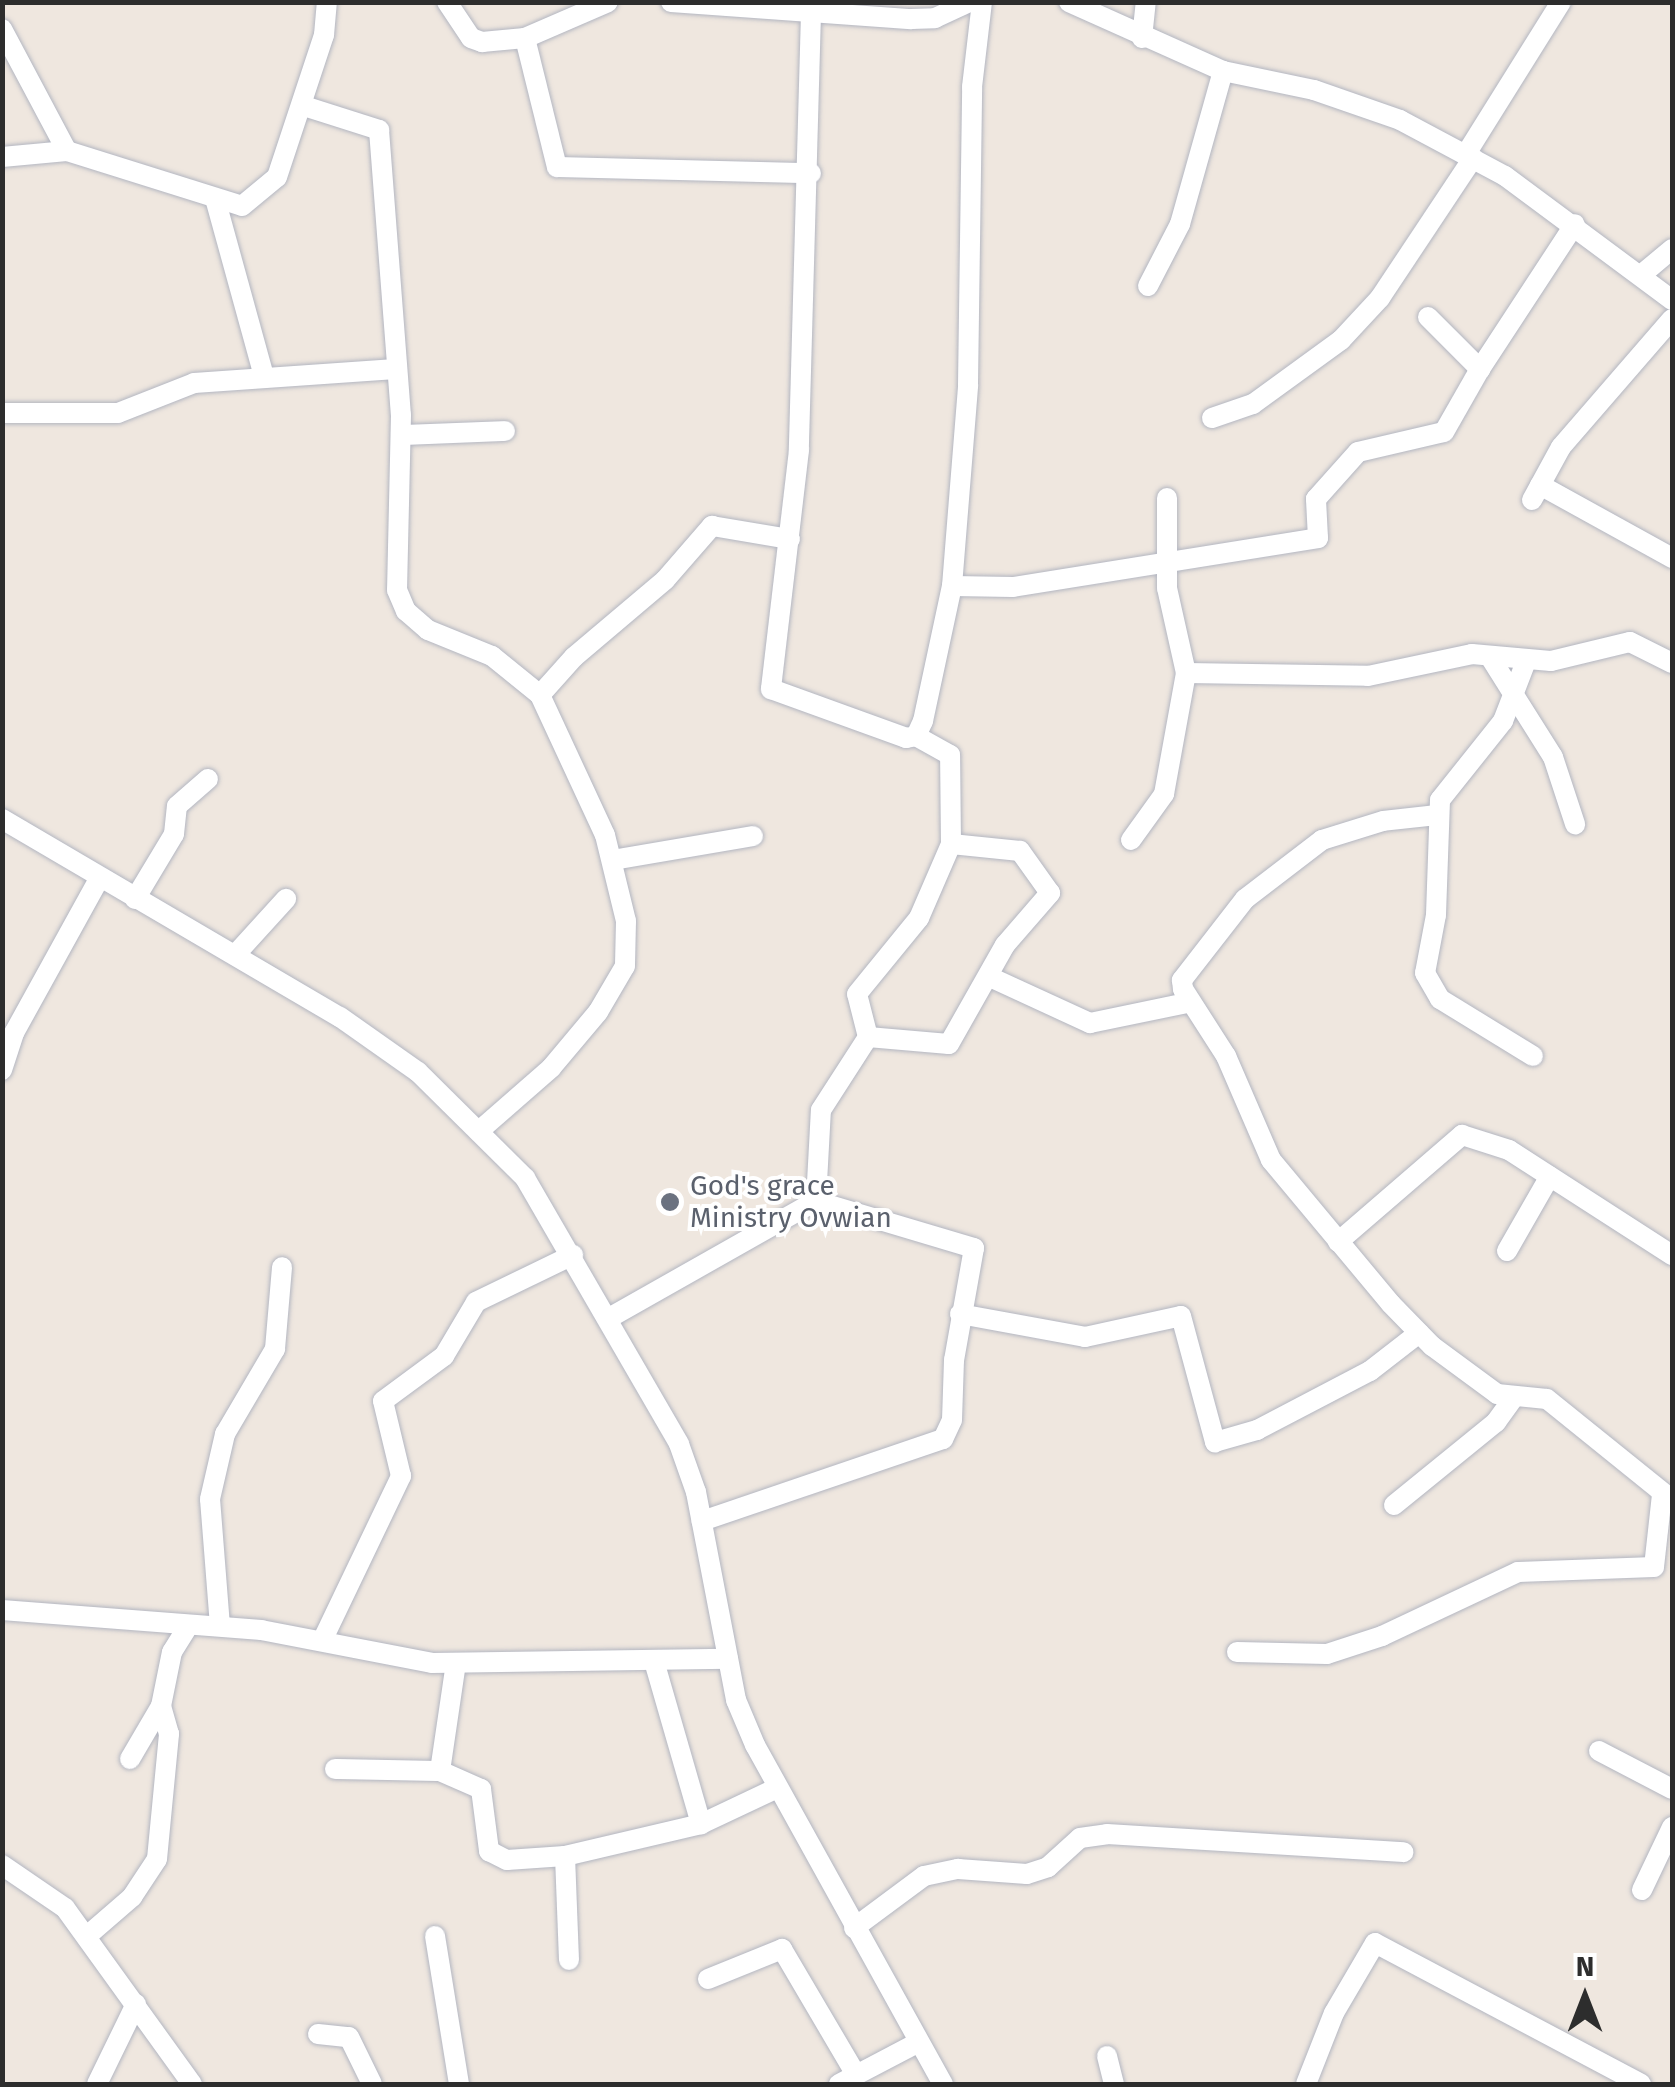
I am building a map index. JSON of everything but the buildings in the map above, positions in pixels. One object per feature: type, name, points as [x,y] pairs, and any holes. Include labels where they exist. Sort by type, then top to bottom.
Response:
[{"type":"street","points":[[2,156],[67,151],[216,202],[242,206],[267,188],[304,106],[327,2]]},
{"type":"street","points":[[447,2],[471,38],[524,38],[608,2]]},
{"type":"street","points":[[671,2],[935,18],[970,2]]},
{"type":"street","points":[[916,736],[952,586],[968,385],[972,87],[982,2]]},
{"type":"street","points":[[1070,2],[1142,38],[1223,71],[1372,110],[1469,156],[1575,224],[1672,300]]},
{"type":"street","points":[[1142,38],[1146,2]]},
{"type":"street","points":[[1212,418],[1253,404],[1342,340],[1380,298],[1561,2]]},
{"type":"street","points":[[812,13],[811,173],[790,539],[772,689],[916,736],[950,755],[951,844],[920,918],[857,994],[868,1037],[822,1110],[816,1202]]},
{"type":"street","points":[[2,30],[67,151]]},
{"type":"street","points":[[524,38],[558,167],[811,173]]},
{"type":"street","points":[[1148,286],[1180,224],[1223,71]]},
{"type":"street","points":[[304,106],[379,130],[401,434],[394,555],[406,612],[428,630],[492,656],[540,695],[568,744],[613,860],[626,921],[624,966],[598,1012],[551,1068],[479,1131]]},
{"type":"street","points":[[216,202],[264,373]]},
{"type":"street","points":[[952,586],[1013,588],[1318,538],[1316,499],[1358,452],[1444,432],[1480,369],[1575,224]]},
{"type":"street","points":[[1641,275],[1672,249]]},
{"type":"street","points":[[1428,317],[1480,369]]},
{"type":"street","points":[[1672,320],[1562,447],[1536,492],[1672,558]]},
{"type":"street","points":[[2,412],[118,413],[194,383],[264,373],[396,369]]},
{"type":"street","points":[[401,434],[505,431]]},
{"type":"street","points":[[1130,840],[1164,794],[1186,673],[1166,562],[1166,498]]},
{"type":"street","points":[[540,695],[574,657],[664,580],[712,526],[790,539]]},
{"type":"street","points":[[1186,673],[1368,676],[1472,654],[1525,664],[1551,661],[1630,642],[1672,663]]},
{"type":"street","points":[[1490,658],[1553,757],[1575,824]]},
{"type":"street","points":[[1533,1056],[1478,1026],[1429,987],[1440,800],[1517,696],[1551,661]]},
{"type":"street","points":[[1517,696],[1525,664]]},
{"type":"street","points":[[134,899],[174,834],[177,806],[208,779]]},
{"type":"street","points":[[1238,1652],[1327,1654],[1382,1636],[1518,1572],[1654,1567],[1668,1497],[1546,1399],[1497,1394],[1419,1333],[1271,1160],[1226,1056],[1182,980],[1245,899],[1291,862],[1341,830],[1437,815]]},
{"type":"street","points":[[2,819],[235,955],[396,1056],[524,1178],[573,1255],[678,1444],[702,1521],[736,1700],[777,1788],[943,2084]]},
{"type":"street","points":[[613,860],[753,836]]},
{"type":"street","points":[[868,1037],[949,1044],[992,978],[1004,945],[1043,906],[1050,886],[1010,846],[951,844]]},
{"type":"street","points":[[2,1070],[14,1033],[99,879]]},
{"type":"street","points":[[235,955],[286,899]]},
{"type":"street","points":[[992,978],[1090,1023],[1192,1002]]},
{"type":"street","points":[[1338,1242],[1462,1136],[1509,1150],[1672,1255]]},
{"type":"street","points":[[1507,1251],[1550,1176]]},
{"type":"street","points":[[609,1318],[816,1202],[974,1248],[960,1314],[952,1420],[943,1439],[702,1521]]},
{"type":"street","points":[[323,1639],[401,1476],[383,1401],[444,1356],[476,1302],[573,1255]]},
{"type":"street","points":[[220,1626],[210,1498],[225,1434],[275,1349],[282,1267]]},
{"type":"street","points":[[960,1314],[1084,1338],[1180,1316],[1215,1442],[1257,1430],[1370,1371],[1419,1333]]},
{"type":"street","points":[[1394,1505],[1496,1422],[1514,1397]]},
{"type":"street","points":[[2,1610],[119,1615],[188,1626],[220,1626],[323,1639],[456,1663],[728,1659]]},
{"type":"street","points":[[130,1759],[161,1706],[172,1652],[188,1626]]},
{"type":"street","points":[[654,1661],[701,1824]]},
{"type":"street","points":[[440,1771],[456,1663]]},
{"type":"street","points":[[87,1936],[132,1897],[157,1859],[169,1734],[161,1706]]},
{"type":"street","points":[[1599,1750],[1672,1789]]},
{"type":"street","points":[[335,1769],[440,1771],[481,1789],[488,1850],[496,1856],[565,1856],[701,1824],[777,1788]]},
{"type":"street","points":[[1642,1890],[1672,1827]]},
{"type":"street","points":[[854,1928],[924,1876],[958,1869],[1027,1874],[1048,1867],[1080,1838],[1107,1834],[1403,1852]]},
{"type":"street","points":[[565,1856],[569,1960]]},
{"type":"street","points":[[2,1864],[65,1908],[192,2084]]},
{"type":"street","points":[[436,1936],[460,2084]]},
{"type":"street","points":[[1306,2084],[1334,2013],[1375,1943],[1641,2084]]},
{"type":"street","points":[[708,1980],[782,1948],[847,2079],[917,2043]]},
{"type":"street","points":[[97,2084],[136,2004]]},
{"type":"street","points":[[318,2034],[350,2036],[372,2084]]},
{"type":"street","points":[[1107,2056],[1114,2084]]},
{"type":"place","name":"God's grace Ministry Ovwian","points":[[670,1202]]}]
